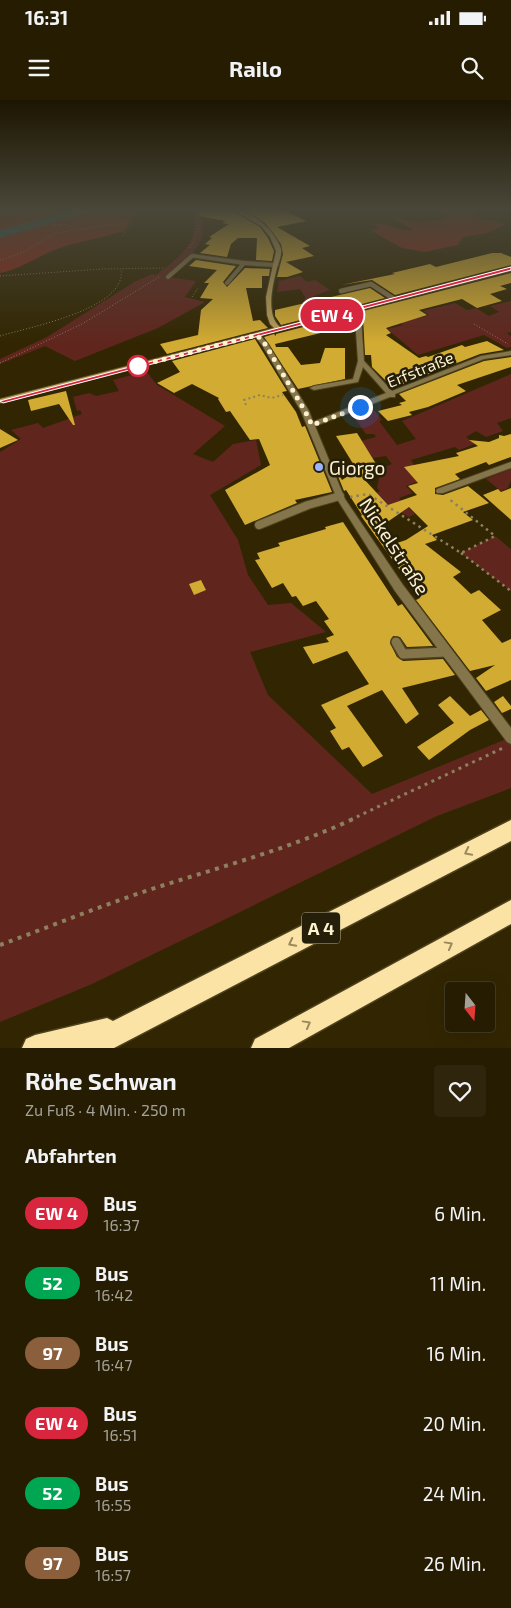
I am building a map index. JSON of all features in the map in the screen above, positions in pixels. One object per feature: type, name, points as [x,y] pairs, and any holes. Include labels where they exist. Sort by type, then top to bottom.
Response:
[{"type":"highway","name":"A 4","points":[[87,1048],[511,830]]},
{"type":"highway","points":[[264,1048],[511,911]]},
{"type":"highway","points":[[34,1048],[130,1026]]},
{"type":"main road","points":[[278,254],[270,287],[270,319],[279,330]]},
{"type":"main road","points":[[0,401],[279,330],[511,268]]},
{"type":"street","points":[[192,256],[276,265]]},
{"type":"street","points":[[314,388],[356,381],[361,361],[358,317],[351,310]]},
{"type":"street","name":"Nickelstraße","points":[[257,335],[265,344],[312,425],[341,497],[399,588],[511,738]]},
{"type":"street","name":"Erfstraße","points":[[312,425],[392,395],[483,357],[511,353]]},
{"type":"street","points":[[361,361],[392,395]]},
{"type":"street","points":[[440,491],[511,464]]},
{"type":"lane","points":[[168,277],[192,256]]},
{"type":"lane","points":[[227,284],[244,263]]},
{"type":"lane","points":[[341,291],[371,284],[394,299]]},
{"type":"lane","points":[[259,525],[308,505],[341,497]]},
{"type":"lane","points":[[396,642],[403,654],[446,652]]},
{"type":"path","points":[[0,260],[18,254]]},
{"type":"path","points":[[0,276],[169,268],[152,282],[92,318],[38,347],[0,362]]},
{"type":"path","points":[[0,336],[73,314],[99,302],[120,285],[122,269]]},
{"type":"path","points":[[192,297],[198,288]]},
{"type":"path","points":[[474,324],[511,347]]},
{"type":"path","points":[[246,405],[244,400],[260,395],[271,398],[294,392]]},
{"type":"path","points":[[440,491],[495,536],[461,553]]},
{"type":"path","points":[[341,497],[368,494],[461,553],[511,591]]},
{"type":"path","points":[[0,945],[139,893],[237,862],[335,827],[511,744]]},
{"type":"shaded area","points":[[0,254],[46,254],[15,269],[0,273]]},
{"type":"shaded area","points":[[181,254],[192,254],[168,277],[196,281],[185,297],[205,302],[158,328],[75,361],[45,346],[0,364],[0,359],[47,337],[136,281],[152,274],[156,275]]},
{"type":"shaded area","points":[[300,276],[307,282],[315,280],[330,290],[311,297],[311,300],[304,302],[305,297],[300,289],[277,292],[279,281]]},
{"type":"shaded area","points":[[511,301],[511,332],[507,333],[511,336],[511,347],[507,348],[484,335],[418,355],[387,329],[403,325],[398,320],[427,316],[429,315],[423,311],[455,303],[467,310],[476,308],[489,316],[499,312],[490,306]]},
{"type":"shaded area","points":[[146,371],[157,385],[225,426],[193,454],[213,462],[233,444],[256,440],[261,465],[210,495],[238,540],[248,575],[268,605],[291,603],[326,632],[250,652],[268,695],[372,794],[511,737],[511,788],[437,816],[92,984],[0,1022],[0,452],[21,439],[11,430],[38,423],[43,428],[82,414],[80,410],[77,411],[73,397],[89,393],[96,396],[119,391],[113,380]]},
{"type":"shaded area","points":[[511,374],[511,418],[497,423],[503,431],[486,437],[476,431],[466,437],[475,444],[459,450],[455,447],[411,460],[422,480],[406,486],[413,493],[399,498],[415,514],[409,517],[373,495],[380,491],[377,488],[381,469],[392,464],[386,456],[373,458],[361,441],[376,437],[374,434],[366,434],[354,417],[375,411],[382,420],[379,421],[397,445],[416,439],[402,421]]},
{"type":"shaded area","points":[[511,469],[511,480],[508,488],[501,491],[486,479]]},
{"type":"shaded area","points":[[495,536],[511,549],[511,591],[461,553]]},
{"type":"building","points":[[208,254],[228,254],[227,257]]},
{"type":"building","points":[[256,254],[273,254],[272,261],[256,260]]},
{"type":"building","points":[[283,254],[311,254],[314,256],[286,262],[303,272],[287,277],[277,277]]},
{"type":"building","points":[[487,254],[504,254],[511,257],[511,265],[395,295],[372,280],[341,285],[395,274],[392,273],[430,264],[436,267]]},
{"type":"building","points":[[196,260],[236,266],[223,282],[227,287],[245,268],[270,269],[269,276],[262,276],[262,288],[246,288],[253,321],[260,320],[268,328],[167,354],[160,344],[198,335],[201,310],[213,299],[200,298],[209,283],[204,283],[217,270],[189,266]]},
{"type":"building","points":[[511,273],[511,283],[500,286],[507,289],[490,294],[502,301],[477,308],[462,299],[419,310],[427,315],[386,328],[391,333],[386,335],[419,358],[428,357],[462,345],[465,347],[487,341],[504,350],[480,354],[393,388],[372,367],[371,355],[365,355],[363,317],[359,312]]},
{"type":"building","points":[[370,288],[385,298],[281,325],[275,316],[275,310]]},
{"type":"building","points":[[350,315],[353,318],[354,325],[275,344],[276,347],[288,347],[301,365],[320,363],[325,348],[345,348],[345,379],[298,389],[264,337],[274,334],[276,336],[276,334]]},
{"type":"building","points":[[255,339],[287,391],[282,392],[296,412],[302,427],[305,426],[332,492],[295,500],[297,503],[245,525],[225,490],[270,465],[259,439],[250,440],[230,411],[226,412],[219,398],[192,384],[174,393],[157,383],[180,372],[172,361]]},
{"type":"building","points":[[511,357],[511,367],[457,385],[466,391],[428,407],[409,412],[412,415],[388,421],[378,411],[402,405],[399,403],[406,401],[399,394],[484,361]]},
{"type":"building","points":[[66,391],[75,425],[73,425],[59,404],[31,411],[28,400]]},
{"type":"building","points":[[0,429],[18,440],[0,448]]},
{"type":"building","points":[[357,433],[378,467],[375,467],[380,474],[362,477],[388,505],[417,495],[408,486],[418,483],[404,467],[459,456],[456,453],[478,446],[469,440],[489,442],[499,438],[499,435],[511,434],[511,457],[489,465],[486,462],[455,474],[460,479],[435,488],[435,494],[443,495],[468,486],[489,503],[463,512],[473,520],[432,535],[437,540],[425,544],[461,572],[453,577],[471,594],[479,590],[501,610],[482,620],[502,643],[511,639],[511,680],[486,691],[476,678],[495,665],[470,671],[416,600],[420,598],[361,516],[346,490],[344,491],[335,469],[342,480],[356,471],[360,475],[336,436]],"holes":[[[409,507],[428,526],[406,540],[397,543],[383,525]]]},
{"type":"building","points":[[511,488],[511,520],[483,495],[498,489],[501,492]]},
{"type":"building","points":[[343,522],[398,606],[402,604],[433,646],[407,647],[400,637],[393,636],[390,643],[397,657],[403,661],[443,659],[455,675],[402,688],[419,714],[406,724],[382,690],[347,706],[383,756],[363,767],[349,747],[342,750],[330,731],[336,728],[321,705],[369,684],[347,651],[313,664],[303,647],[329,642],[326,638],[334,635],[324,621],[329,619],[316,601],[303,606],[296,596],[292,597],[283,583],[272,588],[255,560],[260,559],[257,553],[280,546],[278,543]]},
{"type":"building","points":[[201,580],[206,590],[194,595],[189,584]]},
{"type":"building","points":[[450,696],[470,716],[481,710],[489,720],[470,730],[429,760],[417,747],[454,723],[438,705]]},
{"type":"building","points":[[503,696],[511,706],[511,709],[502,713],[494,702]]},
{"type":"bus line","points":[[0,401],[511,268]]},
{"type":"place","name":"Giorgo","points":[[319,467]]},
{"type":"route","points":[[138,366],[257,335],[265,344],[312,425],[360,407]]}]
